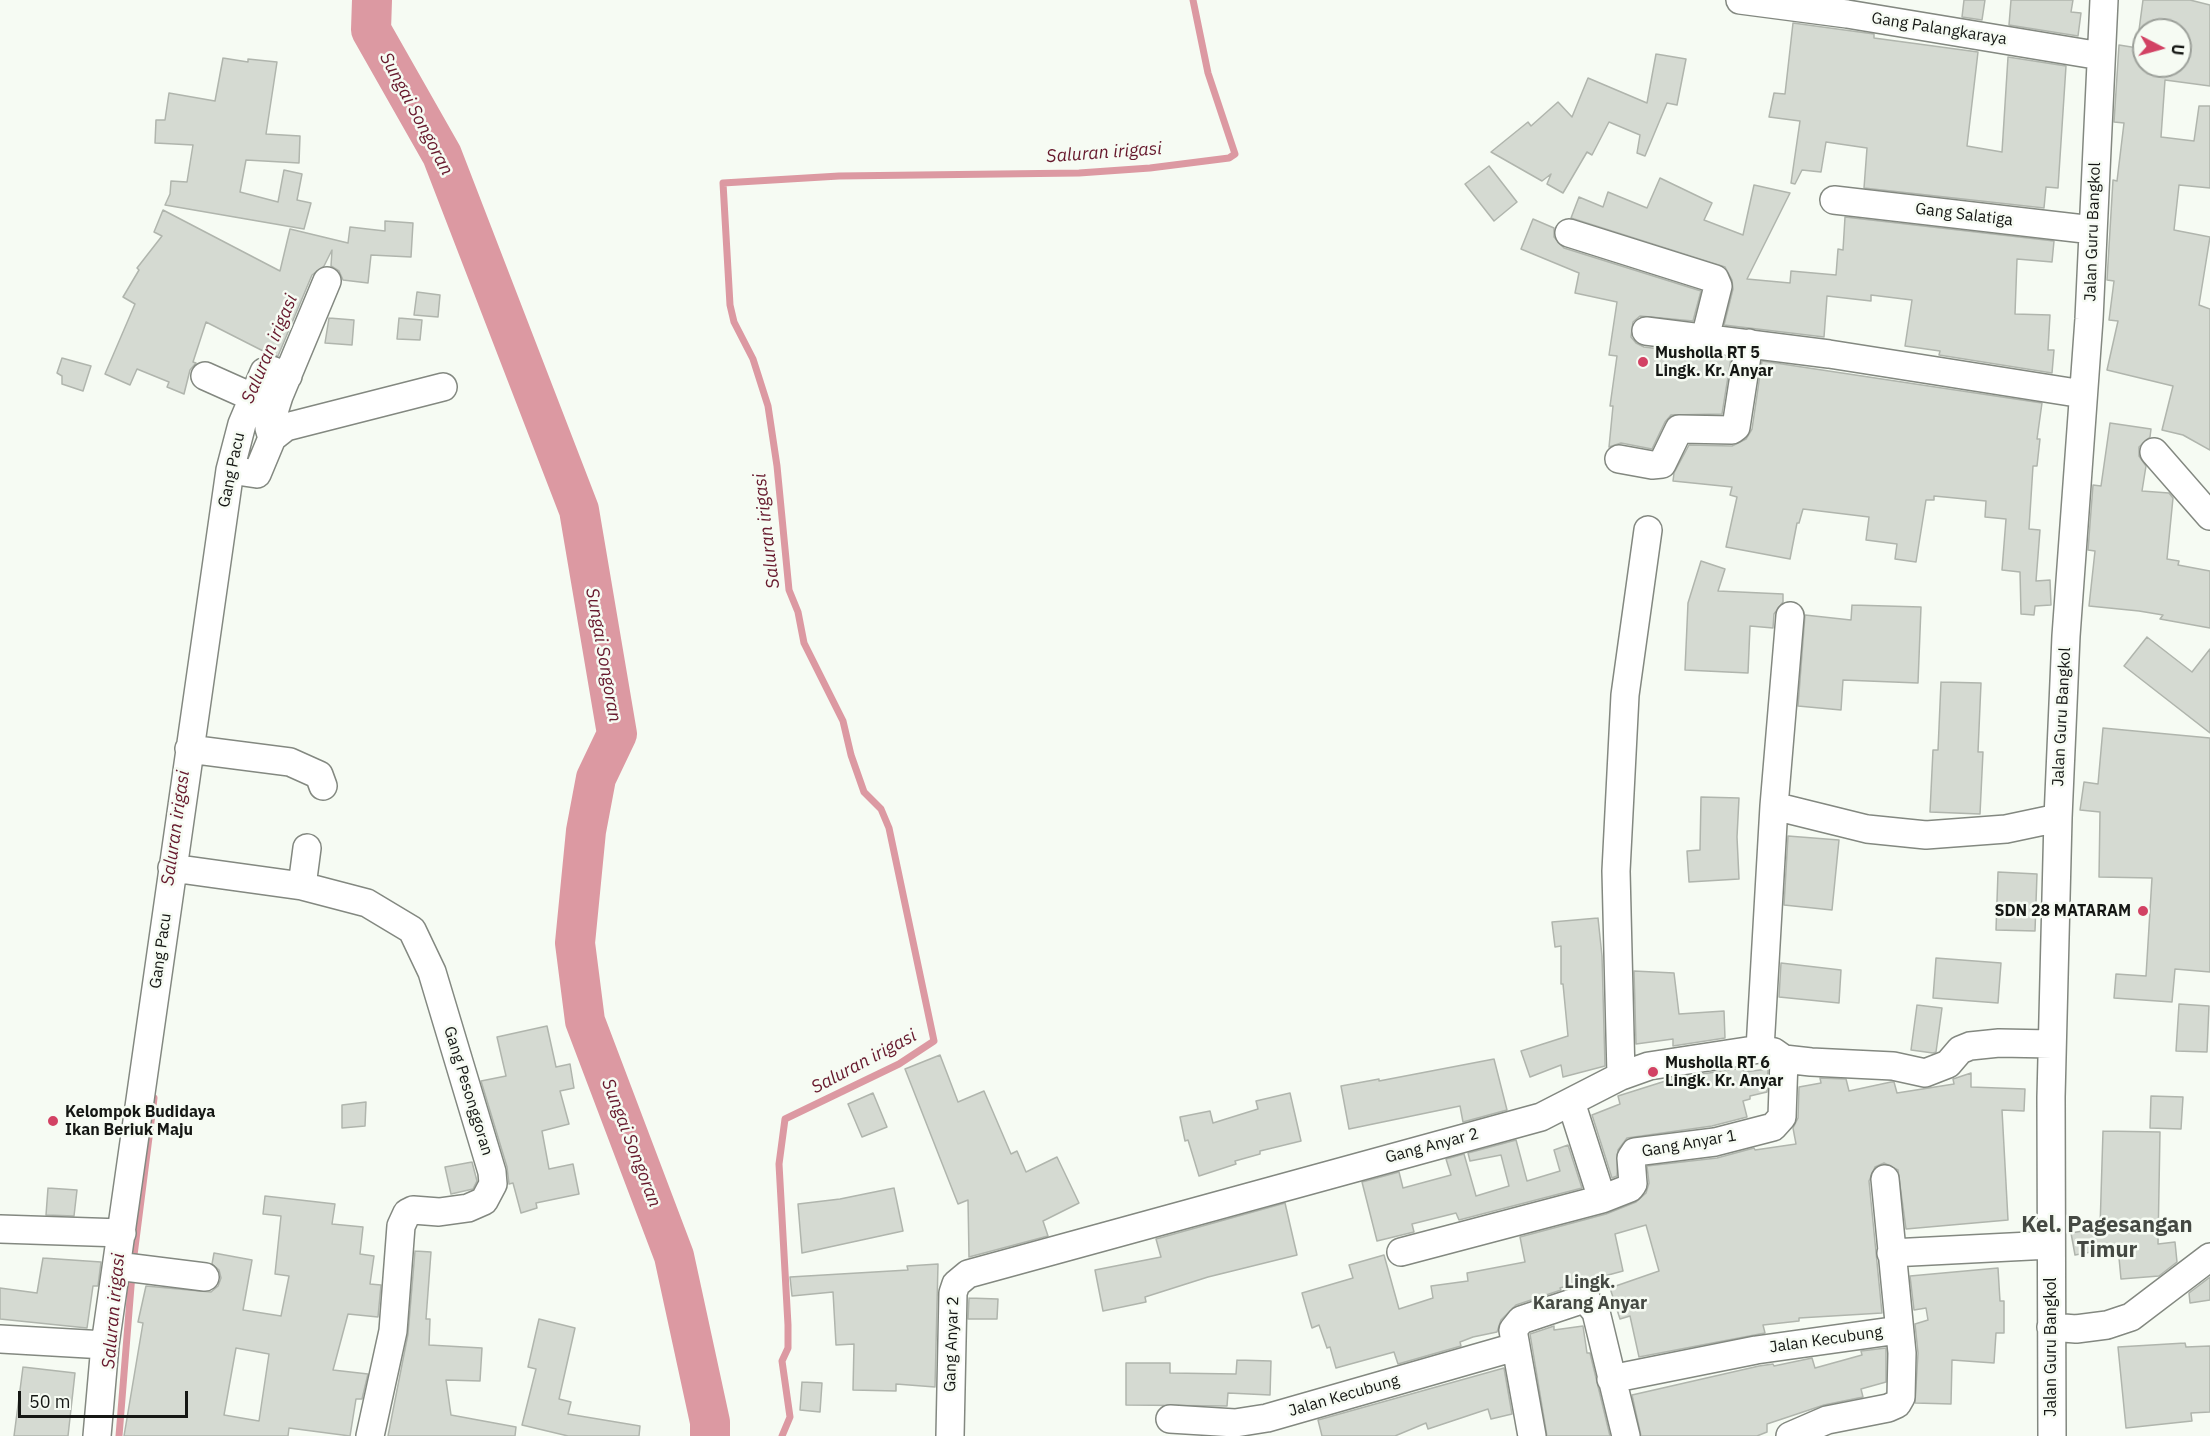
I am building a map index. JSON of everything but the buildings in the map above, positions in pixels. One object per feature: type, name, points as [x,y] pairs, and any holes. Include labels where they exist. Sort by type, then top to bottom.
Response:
[{"type":"street","name":"Gang Palangkaraya","points":[[1740,0],[1859,16],[2101,56]]},
{"type":"street","name":"Jalan Guru Bangkol","points":[[2052,1436],[2050,1245],[2058,818],[2093,230],[2104,0]]},
{"type":"street","name":"Gang Salatiga","points":[[1834,200],[2093,230]]},
{"type":"street","points":[[1569,233],[1715,279],[1718,286],[1705,338]]},
{"type":"street","points":[[272,438],[269,428],[281,373],[327,281]]},
{"type":"street","points":[[1646,331],[1749,343],[2083,394]]},
{"type":"street","points":[[1619,459],[1652,465],[1662,464],[1678,429],[1732,430],[1738,421],[1749,343]]},
{"type":"street","name":"Gang Pacu","points":[[97,1436],[105,1345],[129,1267],[122,1233],[183,870],[238,472],[242,424],[264,372],[281,373]]},
{"type":"street","points":[[205,376],[252,397]]},
{"type":"street","points":[[238,472],[257,474],[272,438],[286,427],[443,387]]},
{"type":"street","points":[[2154,452],[2210,516]]},
{"type":"street","points":[[1621,1076],[1616,871],[1625,695],[1648,530]]},
{"type":"street","points":[[1772,1054],[1774,806],[1790,616]]},
{"type":"street","points":[[199,750],[290,762],[319,775],[322,786]]},
{"type":"street","points":[[1774,806],[1867,829],[1926,835],[2006,829],[2058,818]]},
{"type":"street","points":[[302,886],[307,848]]},
{"type":"street","name":"Gang Pesonggoran","points":[[183,870],[302,886],[367,903],[412,930],[432,972],[492,1172],[490,1192],[484,1201],[468,1208],[439,1212],[413,1210],[407,1213],[401,1226],[393,1331],[370,1436]]},
{"type":"street","name":"Gang Anyar 2","points":[[950,1436],[952,1293],[956,1284],[968,1274],[1541,1117],[1621,1076],[1650,1066],[1772,1054],[1810,1062],[1893,1066],[1925,1073],[1936,1071],[1972,1047],[2052,1044]]},
{"type":"street","name":"Gang Anyar 1","points":[[1602,1199],[1630,1188],[1633,1184],[1631,1158],[1635,1152],[1715,1142],[1773,1127],[1782,1117],[1772,1054]]},
{"type":"street","points":[[1401,1251],[1602,1199],[1571,1102]]},
{"type":"street","name":"Jalan Kecubung","points":[[1790,1436],[1827,1420],[1897,1404],[1903,1381],[1885,1179]]},
{"type":"street","points":[[0,1229],[122,1233]]},
{"type":"street","points":[[1891,1253],[2050,1245]]},
{"type":"street","points":[[2051,1327],[2076,1329],[2107,1325],[2131,1317],[2210,1257]]},
{"type":"street","points":[[129,1267],[205,1277]]},
{"type":"street","name":"Jalan Kecubung","points":[[1170,1419],[1235,1424],[1267,1418],[1514,1341],[1512,1330],[1521,1320],[1572,1302],[1587,1301],[1594,1308],[1600,1323],[1611,1379],[1626,1436]]},
{"type":"street","name":"Jalan Kecubung","points":[[1611,1379],[1756,1350],[1899,1330]]},
{"type":"street","points":[[0,1339],[105,1345]]},
{"type":"street","points":[[1514,1341],[1533,1436]]},
{"type":"waterway","name":"Sungai Songoran","points":[[372,0],[371,30],[442,155],[579,510],[617,734],[596,778],[586,831],[575,943],[585,1021],[674,1256],[710,1422],[710,1436]]},
{"type":"waterway","name":"Saluran irigasi","points":[[782,1436],[790,1417],[782,1361],[788,1348],[779,1164],[785,1119],[899,1064],[934,1041],[889,828],[881,809],[864,792],[851,755],[843,721],[804,643],[798,612],[789,590],[777,466],[768,406],[753,359],[734,322],[730,305],[723,183],[839,176],[1079,173],[1150,168],[1229,158],[1235,154],[1208,73],[1193,0]]},
{"type":"waterway","name":"Saluran irigasi","points":[[133,1263],[154,1098]]},
{"type":"waterway","name":"Saluran irigasi","points":[[119,1436],[132,1274]]},
{"type":"place","name":"Musholla RT 5 Lingk. Kr. Anyar","points":[[1643,362]]},
{"type":"place","name":"SDN 28 MATARAM","points":[[2143,911]]},
{"type":"place","name":"Musholla RT 6 Lingk. Kr. Anyar","points":[[1653,1072]]},
{"type":"place","name":"Kelompok Budidaya Ikan Beriuk Maju","points":[[53,1121]]},
{"type":"district","name":"Kel. Pagesangan Timur","points":[[2107,1238]]},
{"type":"district","name":"Lingk. Karang Anyar","points":[[1590,1293]]}]
